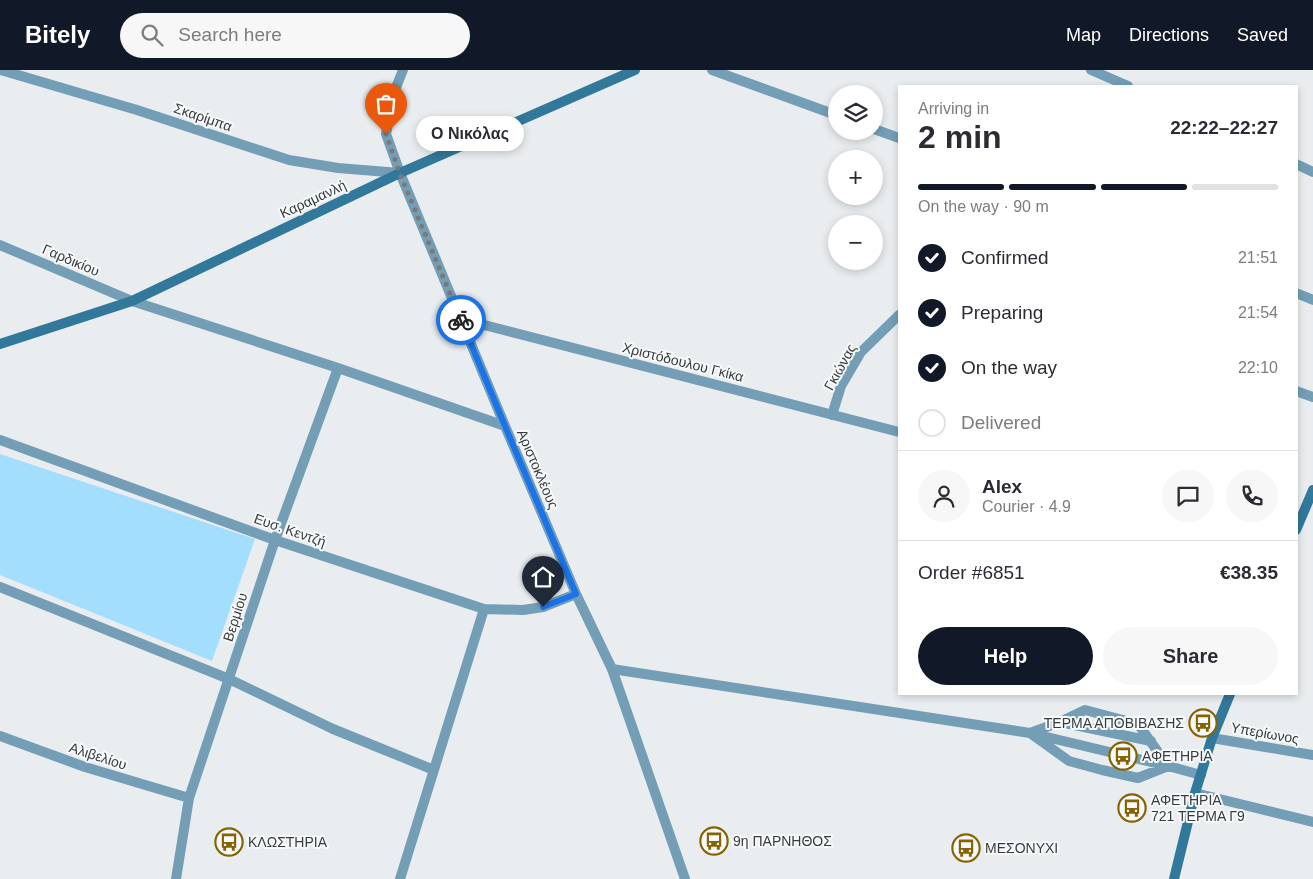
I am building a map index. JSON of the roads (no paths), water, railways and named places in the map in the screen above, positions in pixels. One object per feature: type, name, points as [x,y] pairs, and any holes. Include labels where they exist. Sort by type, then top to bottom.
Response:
[{"type":"main road","name":"Καραμανλή","points":[[0,344],[132,301],[400,174],[635,70]]},
{"type":"main road","points":[[1298,525],[1313,490]]},
{"type":"main road","points":[[1174,879],[1195,793],[1212,738],[1230,695]]},
{"type":"street","name":"Σκαρίμπα","points":[[1,70],[137,110],[289,160],[338,168],[400,174]]},
{"type":"street","name":"Αριστοκλέους","points":[[403,70],[395,90],[386,134],[400,174],[505,426],[576,594],[612,669],[684,879]]},
{"type":"street","points":[[712,70],[828,112]]},
{"type":"street","points":[[1091,70],[1106,73],[1126,85]]},
{"type":"street","points":[[883,132],[898,138]]},
{"type":"street","points":[[1298,165],[1313,172]]},
{"type":"street","name":"Γαρδικίου","points":[[0,245],[132,301],[338,368],[505,426]]},
{"type":"street","points":[[1298,294],[1313,300]]},
{"type":"street","name":"Γκιώνας","points":[[832,414],[841,386],[861,352],[898,316]]},
{"type":"street","name":"Χριστόδουλου Γκίκα","points":[[461,319],[898,432]]},
{"type":"street","name":"Βερμίου","points":[[176,879],[189,798],[275,540],[338,368]]},
{"type":"street","points":[[1298,393],[1313,397]]},
{"type":"street","name":"Ευσ. Κεντζή","points":[[0,440],[275,540],[484,609],[523,610],[543,607],[576,594]]},
{"type":"street","points":[[0,587],[229,679],[333,729],[434,770]]},
{"type":"street","points":[[400,879],[484,609]]},
{"type":"street","points":[[612,669],[1030,733],[1201,775]]},
{"type":"street","points":[[1030,733],[1085,710],[1138,724],[1168,766]]},
{"type":"street","points":[[1060,722],[1150,742]]},
{"type":"street","points":[[1030,733],[1069,761],[1102,770],[1138,778],[1168,766]]},
{"type":"street","name":"Αλιβελίου","points":[[0,736],[85,768],[189,798]]},
{"type":"street","name":"Υπερίωνος","points":[[1212,738],[1313,755]]},
{"type":"street","points":[[1195,793],[1313,822]]},
{"type":"place","name":"Ο Νικόλας","points":[[386,134]]},
{"type":"place","name":"ΤΕΡΜΑ ΑΠΟΒΙΒΑΣΗΣ","points":[[1203,723]]},
{"type":"place","name":"ΑΦΕΤΗΡΙΑ","points":[[1123,756]]},
{"type":"place","name":"ΑΦΕΤΗΡΙΑ 721 ΤΕΡΜΑ Γ9","points":[[1132,808]]},
{"type":"place","name":"9η ΠΑΡΝΗΘΟΣ","points":[[714,841]]},
{"type":"place","name":"ΚΛΩΣΤΗΡΙΑ","points":[[229,842]]},
{"type":"place","name":"ΜΕΣΟΝΥΧΙ","points":[[966,848]]}]
